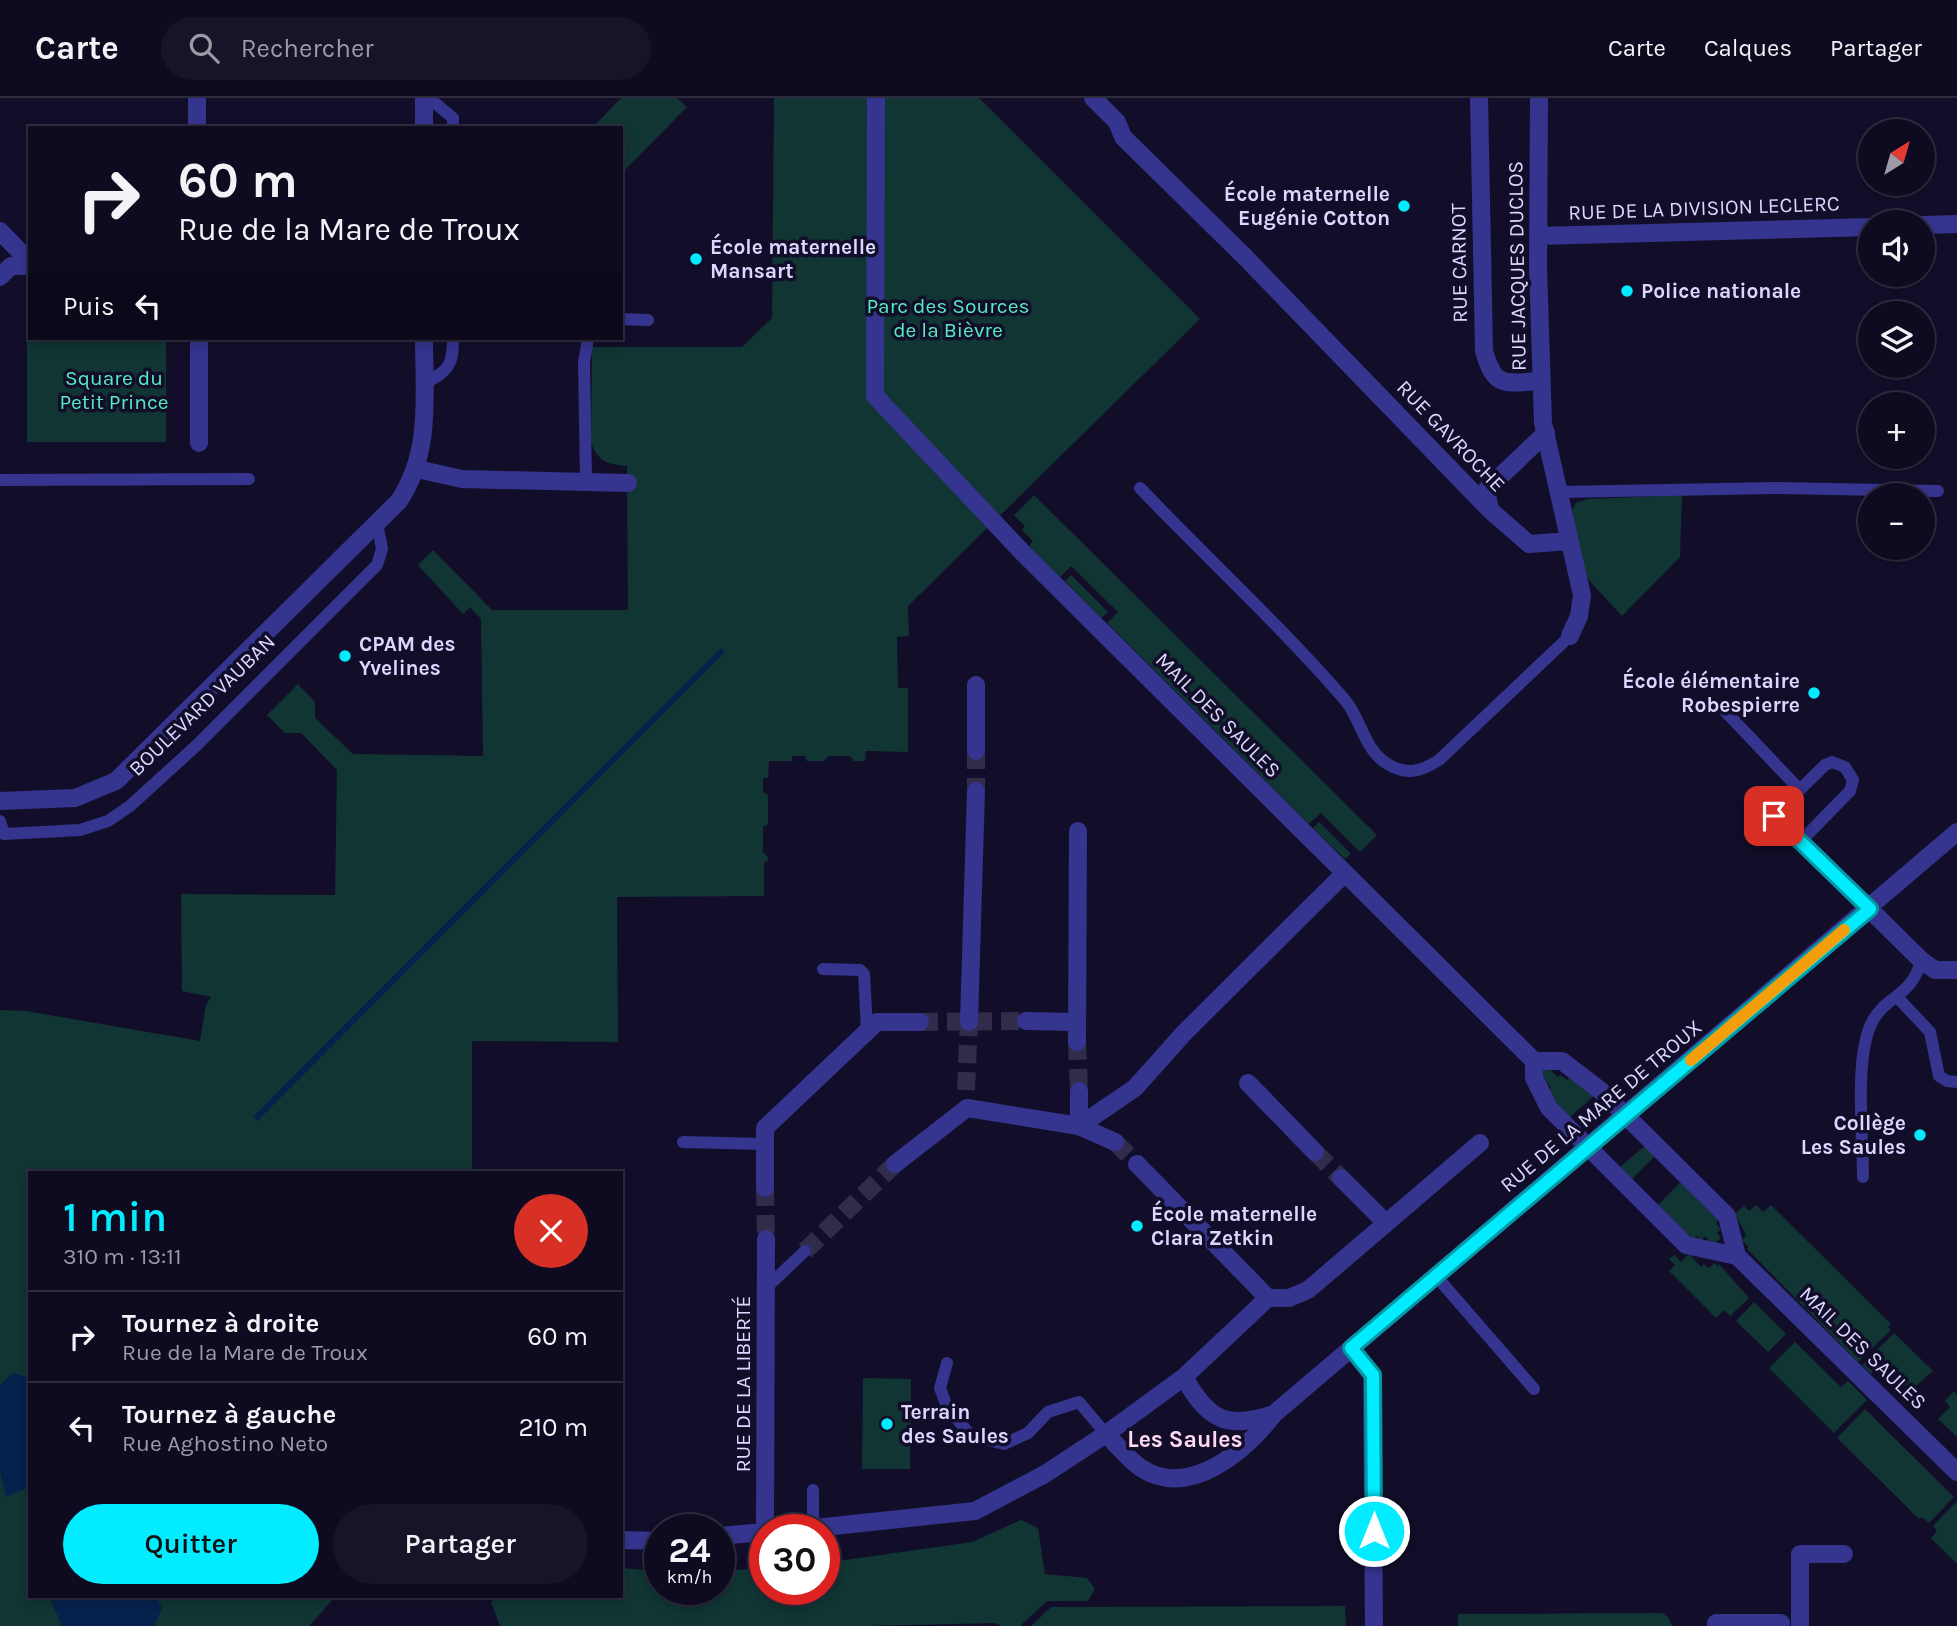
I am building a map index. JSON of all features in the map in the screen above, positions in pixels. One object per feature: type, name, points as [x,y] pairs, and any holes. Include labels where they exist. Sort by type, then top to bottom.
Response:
[{"type":"street","points":[[197,98],[197,126]]},
{"type":"street","points":[[425,126],[426,98]]},
{"type":"street","name":"MAIL DES SAULES","points":[[876,98],[875,396],[1023,553],[1534,1061]]},
{"type":"street","name":"RUE GAVROCHE","points":[[1093,98],[1117,122],[1123,137],[1245,257],[1490,510],[1529,544],[1570,541]]},
{"type":"street","name":"RUE CARNOT","points":[[1479,98],[1484,351],[1490,374],[1495,379],[1515,383],[1541,381]]},
{"type":"street","name":"RUE JACQUES DUCLOS","points":[[1539,98],[1541,381],[1546,433],[1570,541]]},
{"type":"street","points":[[1935,225],[1957,224]]},
{"type":"street","name":"RUE DE LA DIVISION LECLERC","points":[[1538,236],[1858,227]]},
{"type":"street","points":[[0,231],[28,262]]},
{"type":"street","points":[[0,277],[11,266],[28,264]]},
{"type":"street","points":[[199,340],[199,443]]},
{"type":"street","name":"BOULEVARD VAUBAN","points":[[0,801],[75,798],[116,780],[399,501],[417,469],[424,439],[424,340]]},
{"type":"street","points":[[1490,510],[1486,490],[1546,433]]},
{"type":"street","points":[[417,469],[452,478],[628,483]]},
{"type":"street","points":[[1570,541],[1582,596],[1579,616],[1570,636]]},
{"type":"street","points":[[976,684],[976,751]]},
{"type":"street","points":[[969,1022],[976,791]]},
{"type":"street","points":[[1774,816],[1921,960],[1935,970],[1957,970]]},
{"type":"street","points":[[1077,1042],[1079,831]]},
{"type":"street","name":"RUE DE LA MARE DE TROUX","points":[[1107,1434],[1142,1469],[1164,1478],[1186,1477],[1210,1470],[1255,1438],[1274,1414],[1870,909],[1957,832]]},
{"type":"street","points":[[1079,1126],[1135,1088],[1184,1033],[1345,873]]},
{"type":"street","points":[[1026,1021],[1077,1022]]},
{"type":"street","points":[[765,1188],[765,1128],[877,1022],[920,1022]]},
{"type":"street","points":[[1534,1061],[1562,1061],[1581,1073],[1626,1115],[1727,1216],[1737,1256],[1686,1245],[1542,1097],[1534,1078],[1534,1061]]},
{"type":"street","points":[[1248,1083],[1315,1152]]},
{"type":"street","points":[[1079,1091],[1079,1126]]},
{"type":"street","points":[[895,1164],[967,1108],[1079,1126],[1115,1142]]},
{"type":"street","points":[[840,1525],[975,1511],[1045,1474],[1107,1434],[1184,1377],[1268,1298],[1289,1298],[1308,1290],[1480,1143]]},
{"type":"street","points":[[1137,1164],[1268,1298]]},
{"type":"street","points":[[1341,1178],[1385,1223]]},
{"type":"street","name":"RUE DE LA LIBERTÉ","points":[[765,1514],[766,1239]]},
{"type":"street","name":"MAIL DES SAULES","points":[[1737,1256],[1957,1472]]},
{"type":"street","points":[[1351,1348],[1373,1375],[1374,1626]]},
{"type":"street","name":"RUE DE LA MARE DE TROUX","points":[[1184,1377],[1200,1405],[1222,1420],[1249,1422],[1274,1414]]},
{"type":"street","points":[[623,1540],[644,1541]]},
{"type":"street","points":[[1800,1626],[1800,1554],[1844,1554]]},
{"type":"street","points":[[1716,1626],[1716,1623],[1780,1623],[1780,1626]]},
{"type":"lane","points":[[426,98],[453,118],[453,126]]},
{"type":"lane","points":[[623,319],[649,320]]},
{"type":"lane","points":[[424,384],[442,374],[453,361],[453,340]]},
{"type":"lane","points":[[586,482],[584,363],[588,340]]},
{"type":"lane","points":[[0,480],[249,479]]},
{"type":"lane","points":[[1140,488],[1347,703],[1371,747],[1384,762],[1403,771],[1420,772],[1439,760],[1570,636]]},
{"type":"lane","points":[[1559,492],[1775,488],[1938,491]]},
{"type":"lane","name":"BOULEVARD VAUBAN","points":[[0,821],[4,834],[80,830],[108,821],[130,806],[197,744],[377,565],[382,549],[377,523]]},
{"type":"lane","points":[[1725,711],[1799,789]]},
{"type":"lane","points":[[1774,816],[1825,765],[1832,762],[1845,767],[1853,780],[1850,791],[1801,841]]},
{"type":"lane","points":[[1863,1177],[1863,1046],[1874,1018],[1917,979],[1921,960]]},
{"type":"lane","points":[[824,970],[860,970],[864,974],[867,1030]]},
{"type":"lane","points":[[1897,997],[1930,1032],[1939,1076],[1947,1081],[1957,1082]]},
{"type":"lane","points":[[683,1142],[765,1144]]},
{"type":"lane","points":[[766,1288],[805,1251]]},
{"type":"lane","points":[[1436,1276],[1534,1389]]},
{"type":"lane","points":[[947,1363],[940,1388],[943,1398],[947,1408],[971,1436],[1004,1444],[1028,1433],[1048,1412],[1079,1402],[1107,1434]]},
{"type":"lane","points":[[808,1514],[813,1490]]},
{"type":"green space","points":[[621,98],[677,98],[687,107],[623,172],[623,126],[594,126]]},
{"type":"green space","name":"Parc des Sources de la Bièvre","points":[[774,98],[979,98],[1200,319],[908,606],[909,636],[897,637],[898,688],[908,688],[908,752],[866,751],[865,761],[854,761],[850,756],[828,756],[824,761],[807,761],[805,756],[792,756],[792,761],[769,761],[768,778],[763,778],[763,792],[768,795],[768,824],[763,827],[763,852],[768,857],[767,862],[764,862],[764,896],[617,897],[618,1042],[472,1041],[472,1171],[28,1171],[28,1598],[334,1598],[309,1626],[0,1626],[0,1010],[26,1011],[200,1041],[206,1005],[211,997],[182,991],[181,894],[335,895],[337,770],[301,733],[285,733],[267,715],[298,684],[315,702],[315,718],[353,754],[483,756],[481,619],[470,607],[463,614],[418,565],[433,550],[492,610],[628,610],[627,466],[601,459],[591,443],[592,347],[742,347],[772,318]]},
{"type":"green space","name":"Square du Petit Prince","points":[[27,302],[28,340],[166,340],[166,442],[27,442]]},
{"type":"green space","points":[[1034,495],[1377,835],[1360,852],[1321,813],[1309,824],[1107,623],[1118,612],[1071,566],[1060,577],[1029,546],[1033,541],[1022,530],[1025,526],[1014,515]]},
{"type":"green space","points":[[1682,495],[1680,557],[1622,616],[1586,577],[1572,510],[1576,503],[1588,499]]},
{"type":"green space","points":[[1071,575],[1108,612],[1101,618],[1065,581]]},
{"type":"green space","points":[[1319,822],[1351,854],[1345,859],[1313,828]]},
{"type":"green space","points":[[1546,1066],[1558,1077],[1561,1075],[1567,1080],[1570,1077],[1577,1084],[1580,1082],[1594,1096],[1570,1117],[1547,1092],[1551,1088],[1539,1074]]},
{"type":"green space","points":[[1646,1145],[1656,1155],[1632,1179],[1620,1167]]},
{"type":"green space","points":[[1682,1181],[1720,1219],[1716,1224],[1721,1229],[1717,1233],[1721,1238],[1713,1245],[1705,1236],[1701,1240],[1697,1236],[1693,1239],[1658,1205]]},
{"type":"green space","points":[[1756,1205],[1763,1212],[1771,1205],[1891,1324],[1888,1327],[1891,1330],[1858,1362],[1747,1249],[1742,1240],[1746,1235],[1735,1214],[1744,1206],[1749,1211]]},
{"type":"green space","points":[[1689,1254],[1701,1267],[1704,1264],[1709,1268],[1714,1263],[1717,1266],[1719,1264],[1749,1298],[1730,1316],[1724,1310],[1716,1318],[1669,1271],[1675,1265],[1669,1259],[1674,1255],[1681,1262]]},
{"type":"green space","points":[[1754,1302],[1786,1334],[1768,1352],[1736,1321]]},
{"type":"green space","points":[[1894,1333],[1933,1371],[1910,1391],[1891,1372],[1886,1377],[1877,1368],[1871,1374],[1862,1365]]},
{"type":"green space","points":[[1795,1342],[1841,1387],[1848,1381],[1867,1400],[1834,1433],[1769,1368]]},
{"type":"green space","name":"Terrain des Saules","points":[[863,1378],[911,1379],[910,1469],[862,1469]]},
{"type":"green space","points":[[1954,1391],[1957,1395],[1957,1437],[1938,1419],[1950,1407],[1945,1401]]},
{"type":"green space","points":[[1865,1409],[1954,1497],[1929,1523],[1922,1517],[1919,1519],[1837,1438]]},
{"type":"green space","points":[[1957,1501],[1957,1564],[1931,1538],[1937,1531],[1933,1526]]},
{"type":"green space","points":[[1021,1520],[1038,1528],[1045,1574],[1087,1578],[1095,1589],[1088,1601],[1047,1601],[1020,1626],[1002,1626],[995,1623],[864,1626],[500,1626],[491,1602],[496,1598],[623,1598],[623,1568],[644,1570],[644,1605],[735,1605],[735,1570],[749,1569],[749,1605],[840,1605],[840,1561],[972,1542]]},
{"type":"green space","points":[[1345,1606],[1346,1626],[1031,1626],[1051,1607]]},
{"type":"green space","points":[[1662,1613],[1668,1617],[1672,1626],[1458,1626],[1458,1614]]},
{"type":"water","points":[[13,1373],[28,1377],[28,1488],[6,1497],[0,1472],[0,1385]]},
{"type":"water","points":[[50,1598],[157,1598],[162,1608],[154,1626],[62,1626]]},
{"type":"waterway","points":[[257,1117],[721,652]]},
{"type":"tunnel","points":[[976,751],[976,791]]},
{"type":"tunnel","points":[[920,1022],[1026,1021]]},
{"type":"tunnel","points":[[966,1090],[969,1022]]},
{"type":"tunnel","points":[[1077,1042],[1079,1091]]},
{"type":"tunnel","points":[[1115,1142],[1137,1164]]},
{"type":"tunnel","points":[[1315,1152],[1341,1178]]},
{"type":"tunnel","points":[[805,1251],[895,1164]]},
{"type":"tunnel","points":[[765,1188],[766,1239]]},
{"type":"slow traffic","points":[[1691,1060],[1844,930]]},
{"type":"place","name":"École maternelle Eugénie Cotton","points":[[1404,206]]},
{"type":"place","name":"École maternelle Mansart","points":[[696,259]]},
{"type":"place","name":"Police nationale","points":[[1627,291]]},
{"type":"place","name":"CPAM des Yvelines","points":[[345,656]]},
{"type":"place","name":"École élémentaire Robespierre","points":[[1814,693]]},
{"type":"place","name":"Collège Les Saules","points":[[1920,1135]]},
{"type":"place","name":"École maternelle Clara Zetkin","points":[[1137,1226]]},
{"type":"place","name":"Terrain des Saules","points":[[887,1424]]},
{"type":"district","name":"Les Saules","points":[[1185,1439]]},
{"type":"route","points":[[1374,1531],[1373,1375],[1351,1348],[1870,909],[1774,816]]}]
